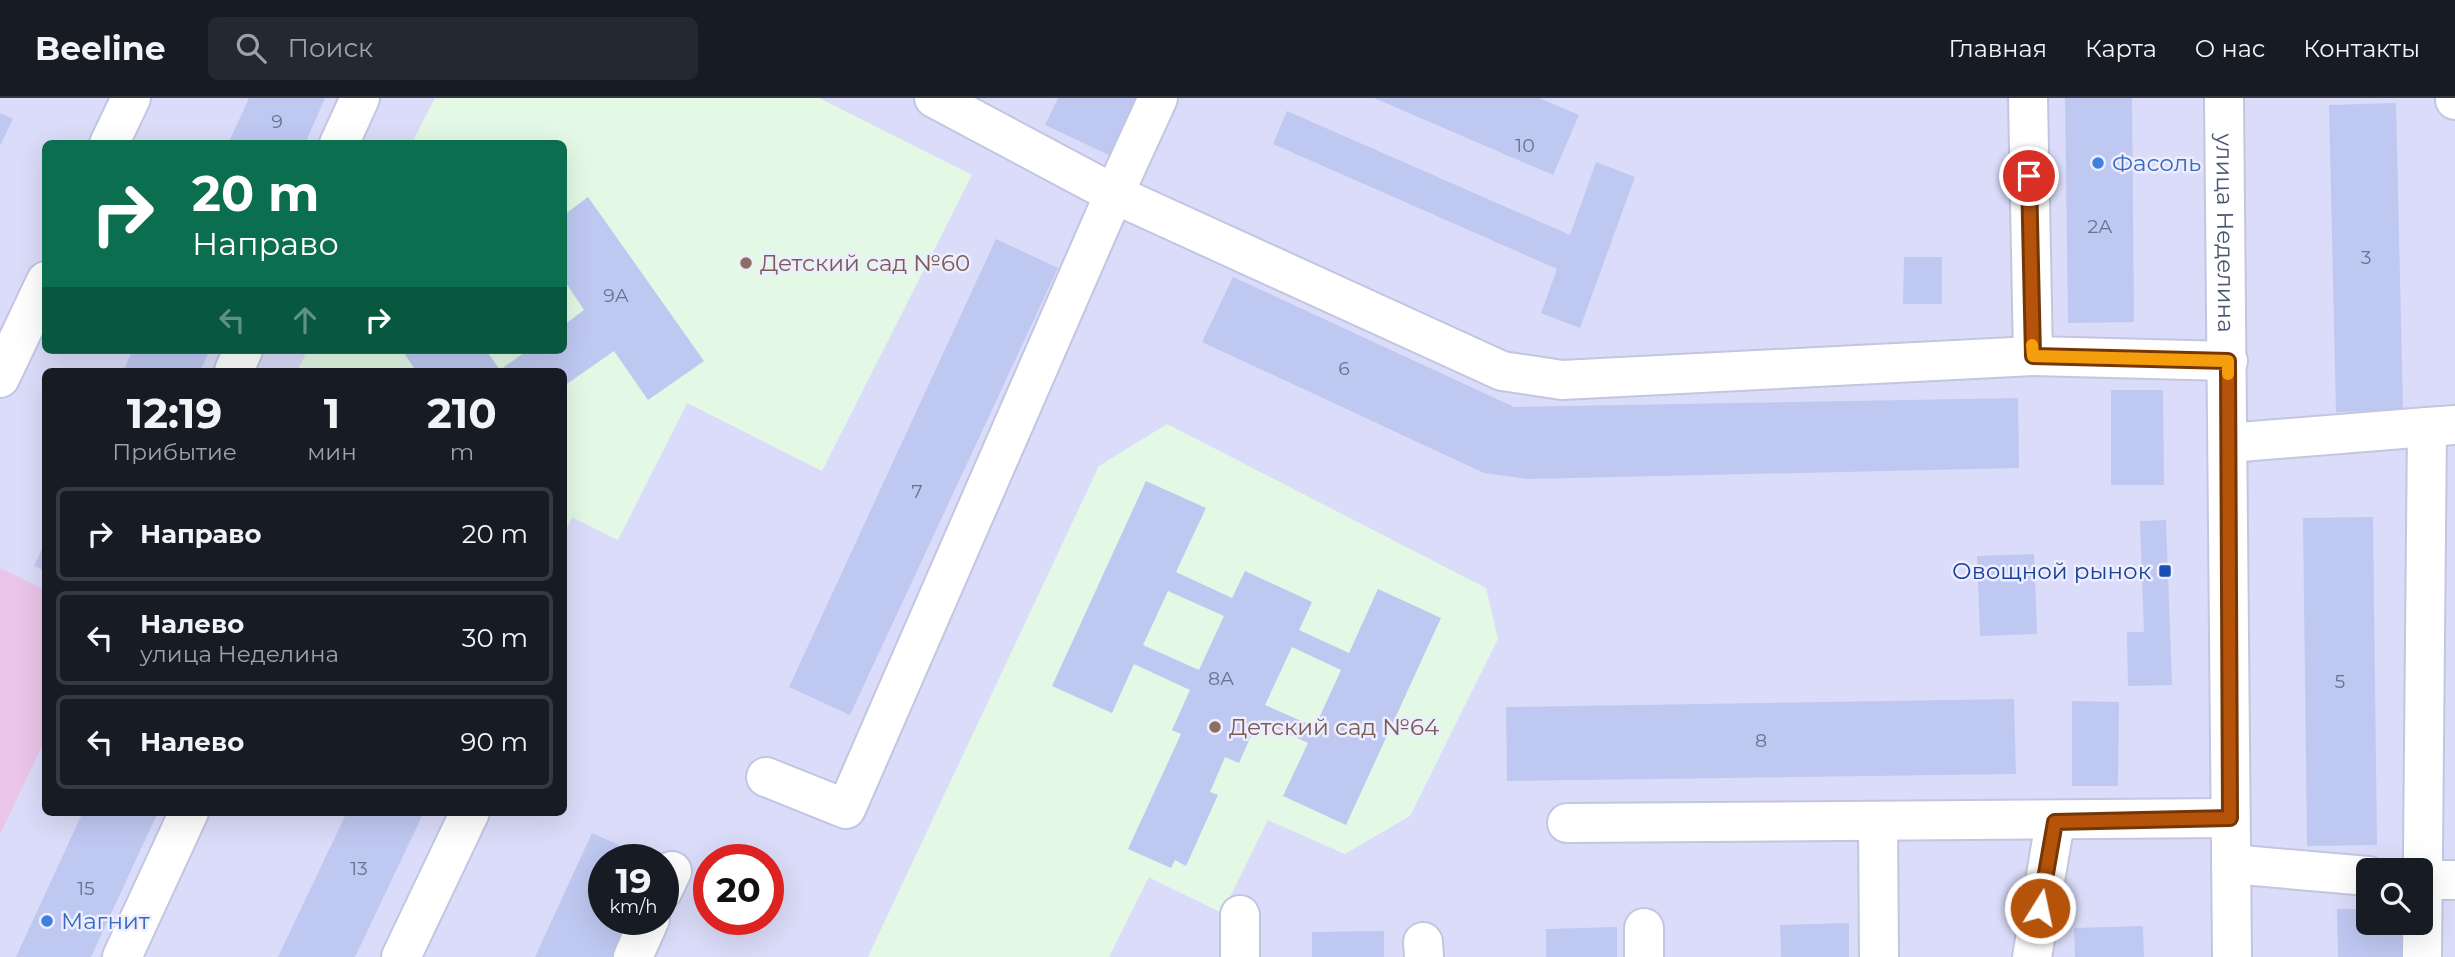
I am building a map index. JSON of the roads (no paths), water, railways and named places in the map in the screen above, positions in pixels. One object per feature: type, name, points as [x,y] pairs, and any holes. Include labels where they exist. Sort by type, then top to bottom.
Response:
[{"type":"street","points":[[112,140],[131,98]]},
{"type":"street","points":[[341,140],[360,98]]},
{"type":"street","points":[[934,98],[1114,194],[1502,371],[1562,380],[2033,356],[2228,361]]},
{"type":"street","points":[[766,777],[846,809],[1158,98]]},
{"type":"street","points":[[2028,98],[2033,356]]},
{"type":"street","name":"улица Неделина","points":[[2224,98],[2232,957]]},
{"type":"street","points":[[0,378],[42,289]]},
{"type":"street","points":[[2228,443],[2441,426],[2439,732],[2424,858]]},
{"type":"street","points":[[122,957],[186,816]]},
{"type":"street","points":[[401,957],[468,816]]},
{"type":"street","points":[[1567,822],[2055,822],[2230,818]]},
{"type":"street","points":[[1878,822],[1879,957]]},
{"type":"street","points":[[2032,957],[2055,822]]},
{"type":"street","points":[[2231,864],[2356,875]]},
{"type":"street","points":[[2433,880],[2455,880]]},
{"type":"street","points":[[1240,915],[1240,957]]},
{"type":"street","points":[[633,957],[643,935]]},
{"type":"street","points":[[2422,935],[2422,957]]},
{"type":"place","name":"Фасоль","points":[[2098,163]]},
{"type":"place","name":"Детский сад №60","points":[[746,263]]},
{"type":"place","name":"Овощной рынок","points":[[2165,571]]},
{"type":"place","name":"Детский сад №64","points":[[1215,727]]},
{"type":"place","name":"Магнит","points":[[47,921]]}]
